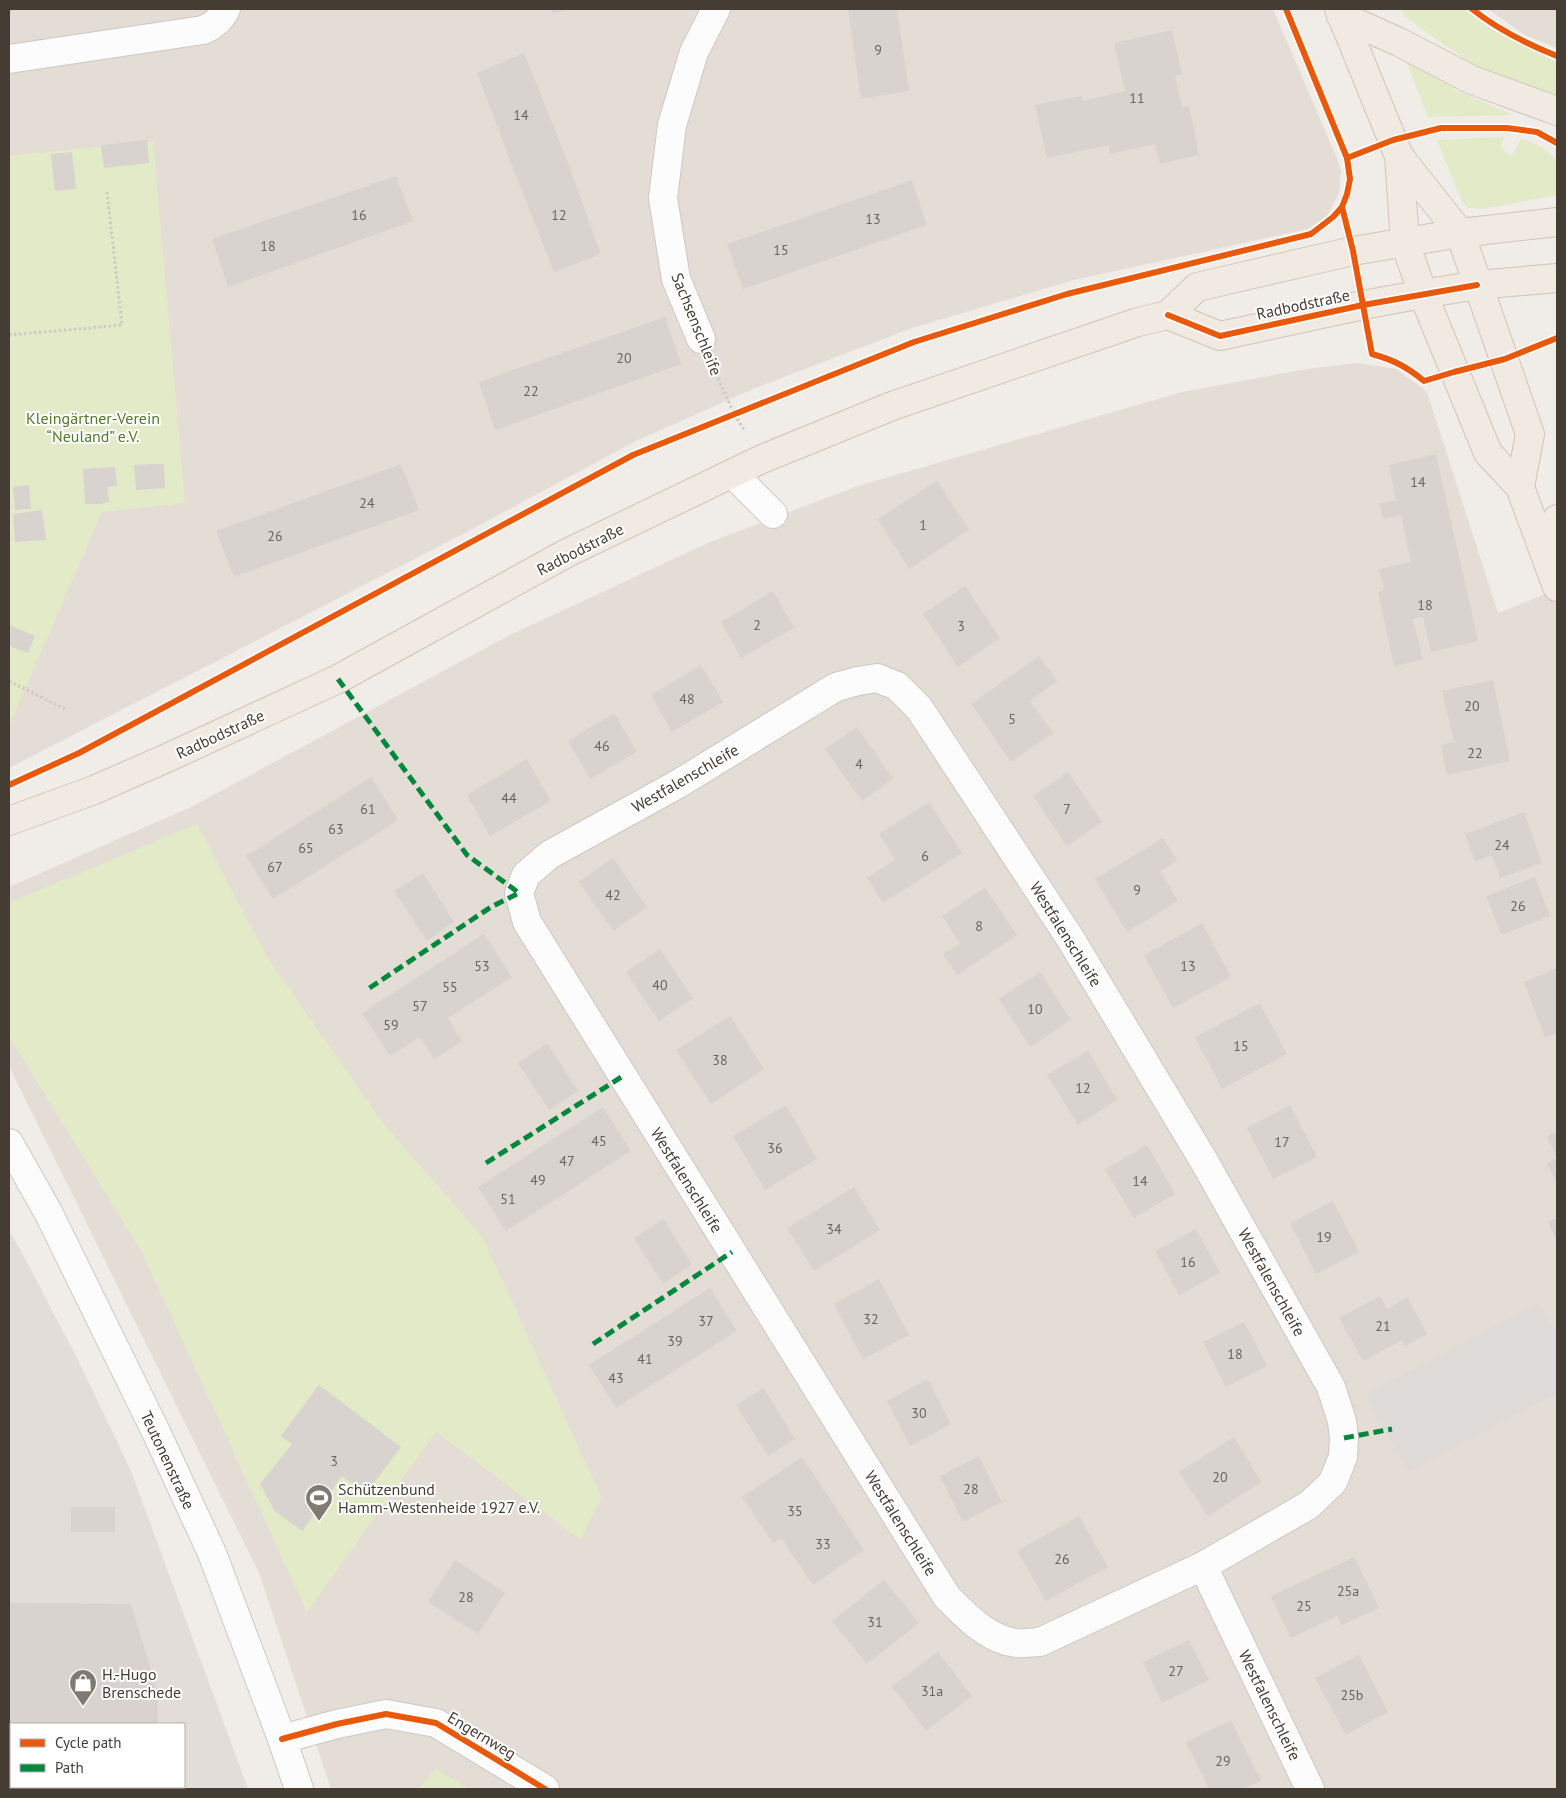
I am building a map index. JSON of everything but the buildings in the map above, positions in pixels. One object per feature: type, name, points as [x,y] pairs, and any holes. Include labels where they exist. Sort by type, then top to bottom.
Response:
[{"type":"main road","points":[[1340,12],[1472,80],[1557,111]]},
{"type":"main road","points":[[1340,12],[1399,156],[1460,233],[1530,434],[1520,487]]},
{"type":"main road","points":[[1399,156],[1405,243],[1423,294],[1488,452],[1520,487],[1553,576]]},
{"type":"main road","points":[[1168,315],[1197,287],[1353,251],[1460,233],[1557,222]]},
{"type":"main road","name":"Radbodstraße","points":[[9,822],[94,790],[338,679],[568,553],[762,459],[892,406],[1138,322],[1168,315],[1220,336],[1423,294],[1477,285],[1557,278]]},
{"type":"main road","points":[[1553,576],[1557,519]]},
{"type":"street","points":[[9,59],[203,30],[210,28],[226,9]]},
{"type":"street","name":"Sachsenschleife","points":[[701,339],[676,279],[663,198],[672,126],[694,52],[716,9]]},
{"type":"street","points":[[733,474],[773,514]]},
{"type":"street","name":"Westfalenschleife","points":[[877,678],[897,686],[919,708],[1070,938],[1204,1160],[1331,1387],[1342,1421],[1344,1438],[1343,1457],[1333,1482],[1309,1505],[1203,1566],[1040,1642],[1015,1643],[996,1636],[971,1621],[947,1597],[527,922],[519,893],[526,875],[549,855],[678,784],[836,687],[877,678]]},
{"type":"street","name":"Teutonenstraße","points":[[9,1143],[48,1212],[157,1434],[212,1553],[299,1789]]},
{"type":"street","name":"Westfalenschleife","points":[[1203,1566],[1310,1789]]},
{"type":"street","name":"Engernweg","points":[[282,1739],[337,1724],[386,1714],[436,1723],[545,1789]]},
{"type":"path","points":[[9,335],[122,325],[107,192]]},
{"type":"path","points":[[9,681],[65,709]]},
{"type":"shaded area","points":[[9,9],[1273,9],[1336,156],[1341,171],[1339,193],[1327,216],[1308,229],[1074,280],[912,328],[753,389],[636,441],[459,536],[9,768]]},
{"type":"shaded area","points":[[1488,9],[1557,9],[1557,48],[1525,35]]},
{"type":"shaded area","points":[[1357,363],[1396,369],[1427,392],[1498,613],[1557,589],[1557,1789],[469,1789],[436,1770],[419,1789],[331,1789],[259,1573],[9,1066],[9,887],[191,807],[510,635],[710,542],[858,486],[1182,392],[1307,369]]},
{"type":"shaded area","points":[[9,1231],[78,1360],[131,1471],[248,1789],[9,1789]]},
{"type":"shaded area","points":[[1539,1303],[1557,1335],[1557,1393],[1408,1472],[1365,1394]]},
{"type":"green space","points":[[1400,9],[1465,9],[1497,32],[1557,62],[1557,96],[1521,84],[1475,65],[1406,17]]},
{"type":"green space","points":[[1410,59],[1439,80],[1460,92],[1513,115],[1428,117],[1407,63]]},
{"type":"green space","points":[[1504,137],[1501,148],[1512,156],[1521,139],[1536,144],[1552,155],[1558,167],[1557,195],[1483,209],[1469,208],[1462,202],[1437,140]]},
{"type":"green space","name":"Kleingärtner-Verein “Neuland” e.V.","points":[[153,141],[185,503],[102,512],[9,726],[9,156]]},
{"type":"green space","points":[[197,824],[267,957],[383,1123],[483,1238],[601,1497],[581,1540],[436,1432],[307,1612],[143,1254],[9,1036],[9,903]]},
{"type":"green space","points":[[436,1769],[469,1789],[419,1789]]},
{"type":"marked path","points":[[338,679],[467,855],[519,893],[491,907],[368,989]]},
{"type":"marked path","points":[[486,1163],[623,1076]]},
{"type":"marked path","points":[[593,1344],[732,1252]]},
{"type":"marked path","points":[[1344,1438],[1392,1429]]},
{"type":"cycle path","points":[[1286,9],[1347,158]]},
{"type":"cycle path","points":[[1472,9],[1513,36],[1557,56]]},
{"type":"cycle path","points":[[1557,143],[1537,132],[1507,128],[1441,128],[1393,140],[1347,158],[1350,179],[1342,207],[1353,251],[1372,354],[1400,364],[1424,381],[1505,359],[1557,338]]},
{"type":"cycle path","points":[[9,785],[79,753],[633,455],[914,342],[1067,294],[1311,234],[1333,217],[1342,207]]},
{"type":"cycle path","points":[[1168,315],[1220,336],[1363,305],[1477,285]]},
{"type":"cycle path","points":[[282,1739],[337,1724],[386,1714],[436,1723],[545,1789]]},
{"type":"place","name":"Schützenbund Hamm-Westenheide 1927 e.V.","points":[[319,1522]]},
{"type":"place","name":"H.-Hugo Brenschede","points":[[83,1707]]}]
